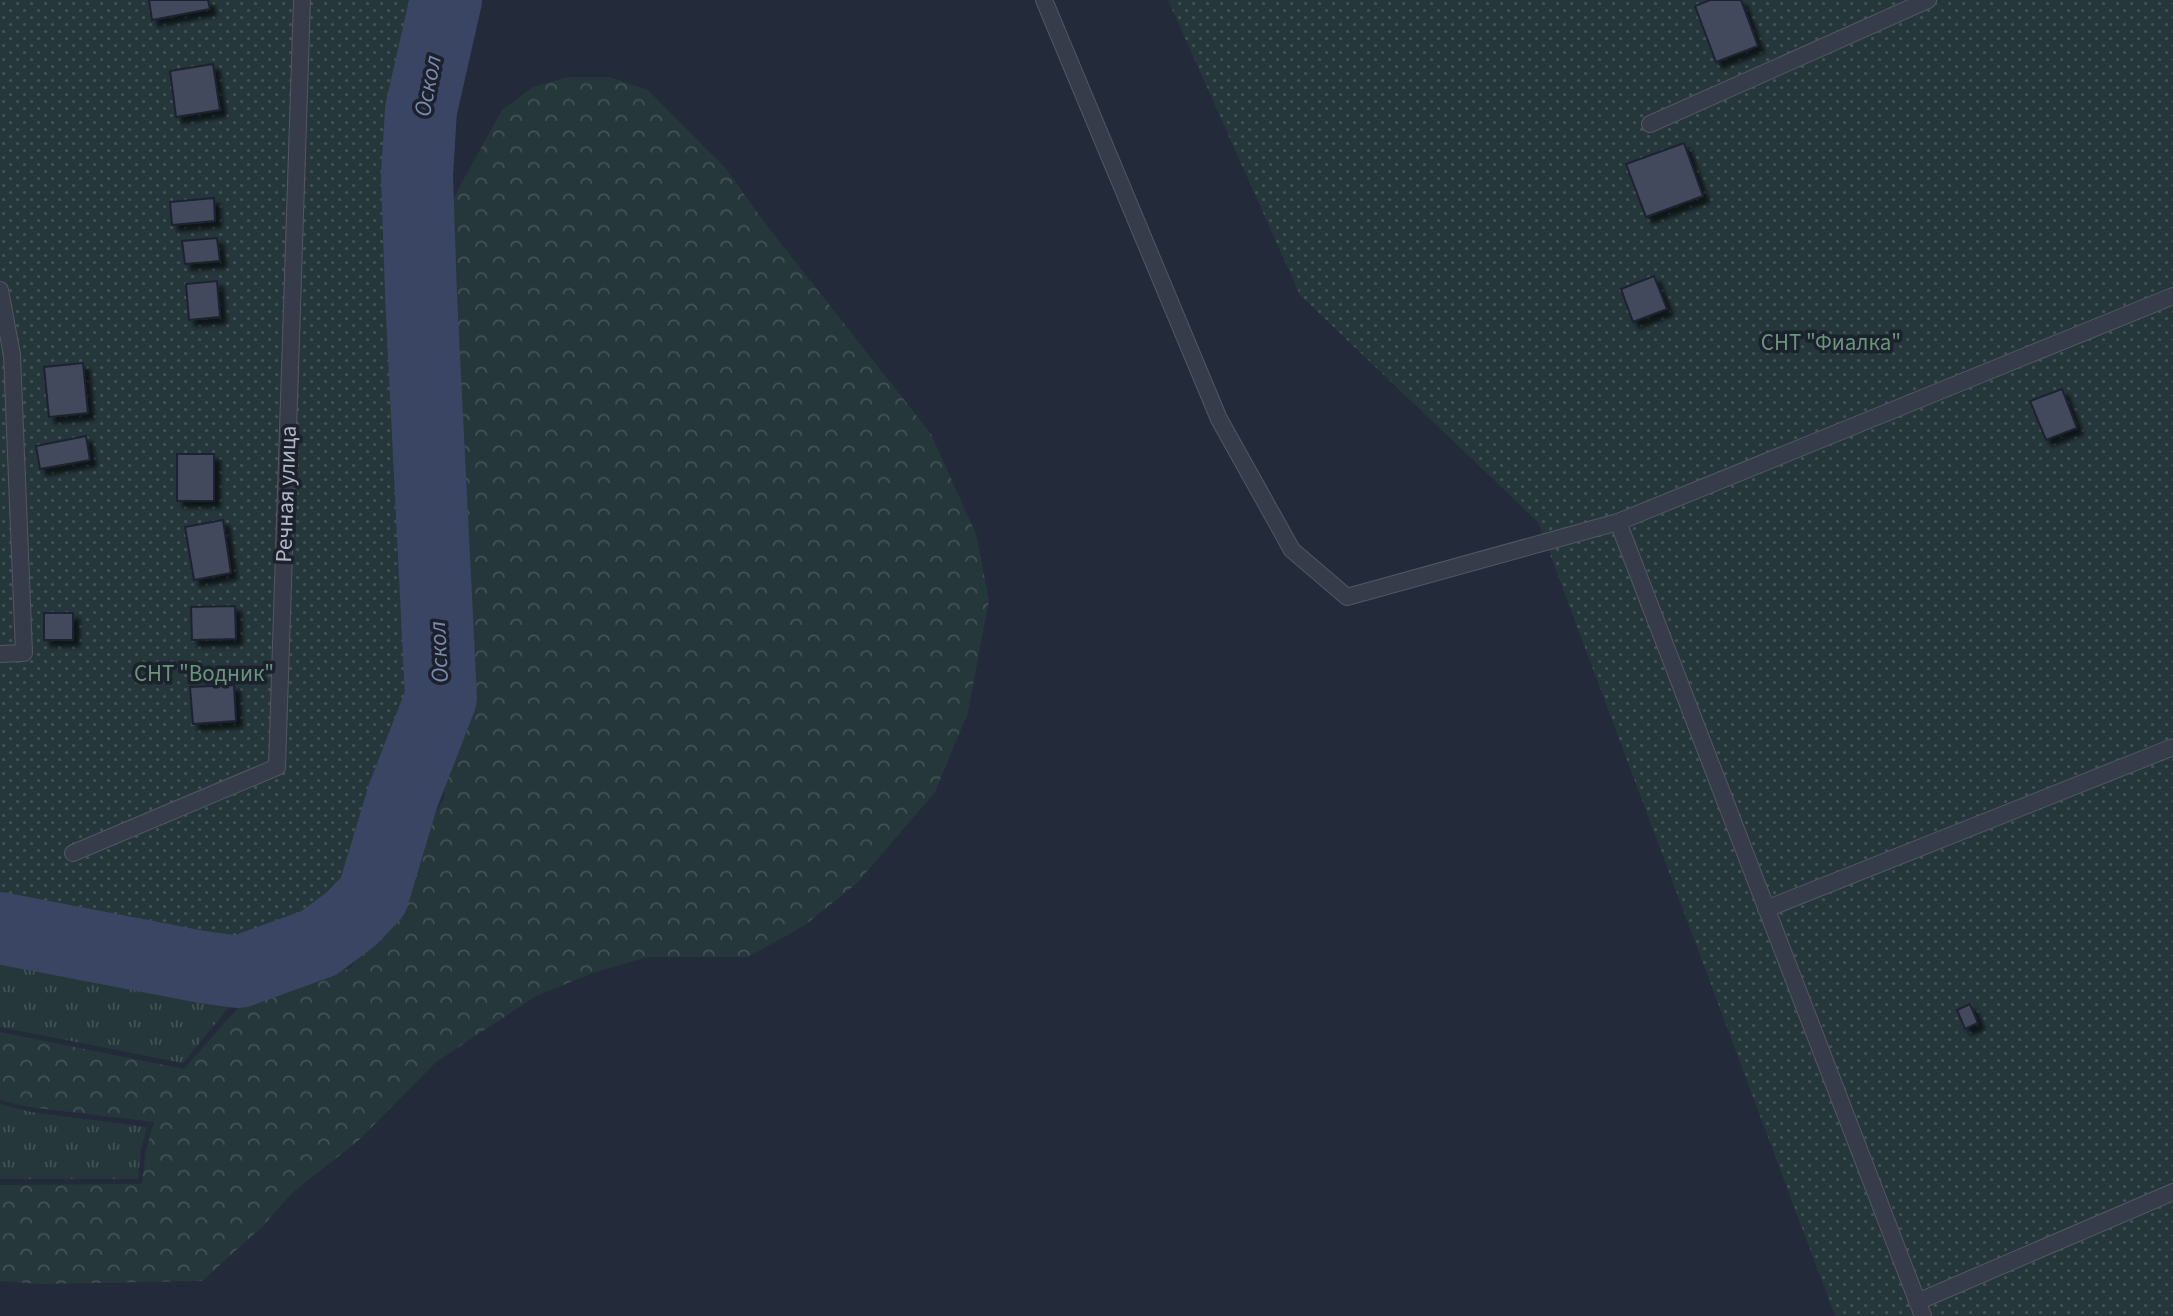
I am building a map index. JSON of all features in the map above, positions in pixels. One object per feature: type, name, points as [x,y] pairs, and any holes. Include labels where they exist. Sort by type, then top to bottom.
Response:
[{"type":"lane","name":"Речная улица","points":[[73,853],[277,767],[302,0]]},
{"type":"lane","points":[[1044,0],[1219,419],[1292,550],[1347,597],[1618,522],[2173,296]]},
{"type":"lane","points":[[1650,124],[1928,0]]},
{"type":"lane","points":[[0,290],[24,653],[0,654]]},
{"type":"lane","points":[[1618,522],[1920,1309],[2173,1192]]},
{"type":"lane","points":[[1766,909],[2173,747]]},
{"type":"green space","name":"СНТ \"Водник\"","points":[[0,0],[415,0],[417,35],[392,106],[388,157],[408,692],[384,796],[356,882],[322,915],[273,934],[207,943],[0,909]]},
{"type":"green space","name":"СНТ \"Фиалка\"","points":[[1168,0],[2173,0],[2173,1316],[1835,1316],[1538,522],[1300,295]]},
{"type":"green space","points":[[569,77],[609,77],[648,90],[726,169],[764,222],[931,434],[976,534],[989,600],[968,712],[935,792],[856,884],[805,925],[748,957],[648,957],[595,972],[536,996],[436,1062],[359,1140],[292,1193],[263,1226],[202,1281],[42,1284],[0,1281],[0,1185],[142,1184],[146,1150],[154,1122],[29,1107],[0,1100],[0,1032],[184,1069],[246,999],[351,968],[444,798],[457,659],[465,480],[461,414],[432,308],[440,222],[502,110],[533,87]]},
{"type":"green space","points":[[0,947],[239,995],[183,1063],[0,1027]]},
{"type":"green space","points":[[0,1104],[31,1112],[147,1127],[141,1149],[138,1179],[0,1179]]},
{"type":"building","points":[[149,0],[208,0],[210,9],[152,20]]},
{"type":"building","points":[[1710,0],[1741,0],[1758,46],[1716,62],[1695,6]]},
{"type":"building","points":[[213,64],[220,110],[176,117],[170,71]]},
{"type":"building","points":[[1684,143],[1703,196],[1646,217],[1626,164]]},
{"type":"building","points":[[214,198],[215,221],[172,225],[170,202]]},
{"type":"building","points":[[217,238],[220,261],[185,264],[182,241]]},
{"type":"building","points":[[1654,276],[1667,309],[1633,322],[1621,289]]},
{"type":"building","points":[[217,281],[220,317],[189,320],[186,284]]},
{"type":"building","points":[[83,363],[88,413],[49,417],[44,367]]},
{"type":"building","points":[[2062,389],[2077,428],[2046,440],[2030,401]]},
{"type":"building","points":[[86,436],[90,460],[40,469],[36,446]]},
{"type":"building","points":[[177,454],[214,454],[214,501],[177,501]]},
{"type":"building","points":[[223,520],[231,573],[194,580],[185,527]]},
{"type":"building","points":[[235,606],[236,639],[192,640],[191,607]]},
{"type":"building","points":[[44,613],[73,613],[73,640],[44,640]]},
{"type":"building","points":[[234,685],[236,721],[193,724],[190,687]]},
{"type":"building","points":[[1970,1004],[1978,1023],[1965,1029],[1957,1010]]},
{"type":"waterway","name":"Оскол","points":[[0,928],[239,972],[319,943],[351,919],[373,896],[403,796],[441,698],[417,175],[421,110],[446,0]]}]
